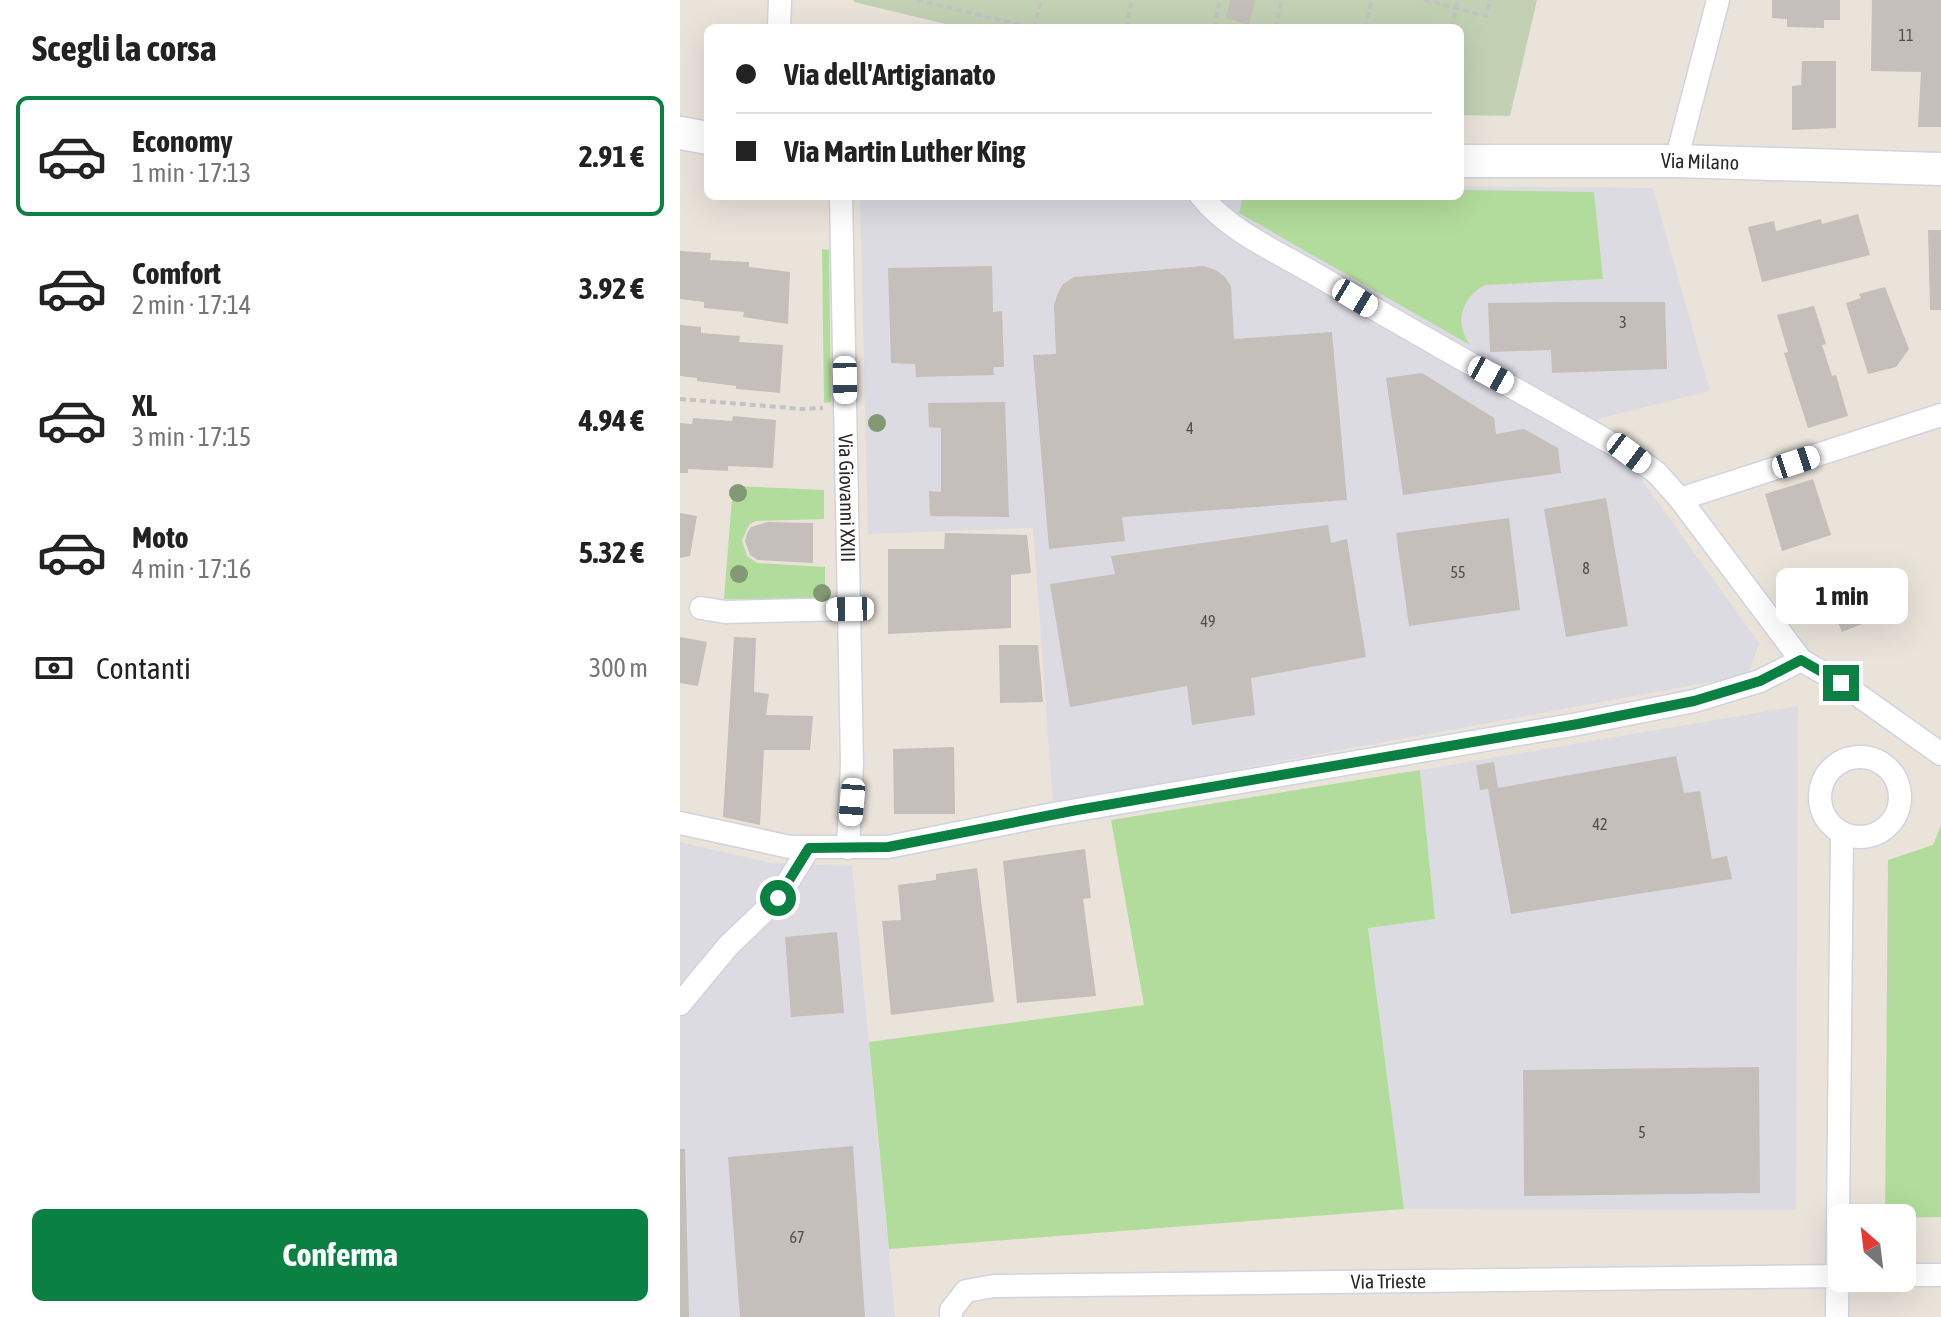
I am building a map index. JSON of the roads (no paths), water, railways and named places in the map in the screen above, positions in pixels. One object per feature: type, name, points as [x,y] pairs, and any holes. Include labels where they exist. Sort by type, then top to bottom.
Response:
[{"type":"street","points":[[779,24],[780,0]]},
{"type":"street","points":[[1676,161],[1718,0]]},
{"type":"street","points":[[680,133],[704,137]]},
{"type":"street","name":"Via Milano","points":[[1464,161],[1676,161],[1941,169]]},
{"type":"street","name":"Via Giovanni XXIII","points":[[841,200],[852,789],[848,848]]},
{"type":"street","points":[[1205,200],[1233,225],[1629,453],[1657,473],[1801,660],[1841,683],[1941,754]]},
{"type":"street","points":[[1680,499],[1941,415]]},
{"type":"street","points":[[701,608],[725,612],[850,609]]},
{"type":"street","points":[[680,823],[790,847],[888,847],[1063,812],[1578,724],[1694,701],[1760,681],[1801,660]]},
{"type":"street","points":[[1840,1204],[1842,834]]},
{"type":"street","points":[[680,1004],[728,946],[778,898],[809,848]]},
{"type":"street","points":[[1916,1275],[1941,1275]]},
{"type":"street","name":"Via Trieste","points":[[951,1317],[951,1310],[966,1291],[994,1286],[1828,1276]]},
{"type":"street","points":[[1837,1317],[1839,1292]]}]
